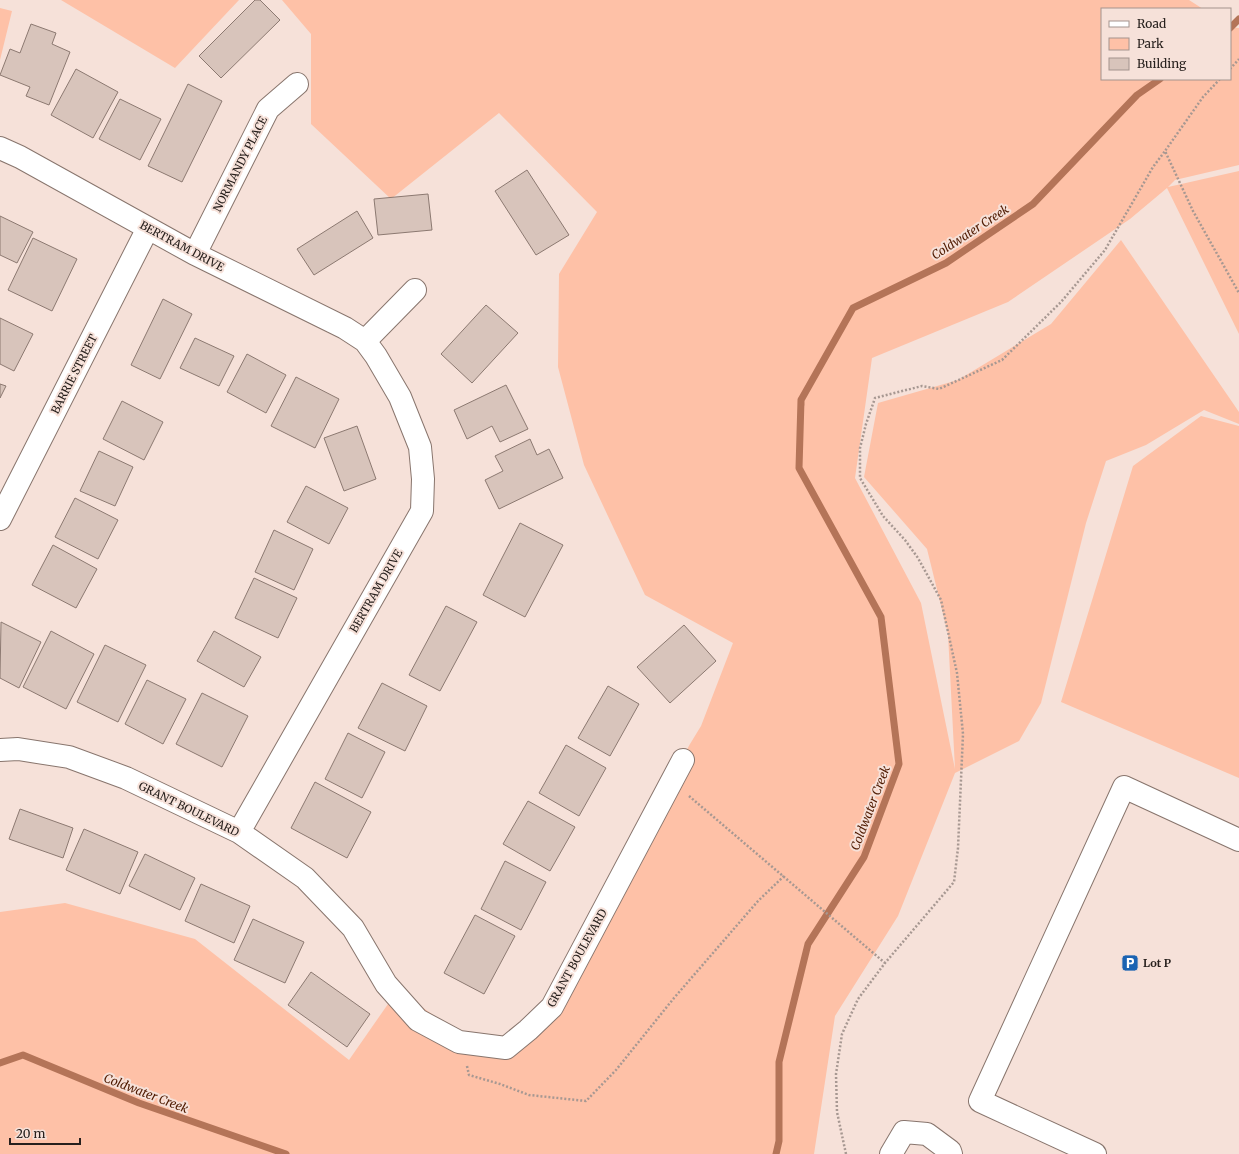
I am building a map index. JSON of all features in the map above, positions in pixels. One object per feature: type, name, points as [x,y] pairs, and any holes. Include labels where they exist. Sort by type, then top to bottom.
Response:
[{"type":"street","name":"NORMANDY PLACE","points":[[194,254],[268,109],[297,84]]},
{"type":"street","name":"BERTRAM DRIVE","points":[[0,148],[20,157],[194,254],[345,328],[365,341],[376,356],[400,397],[420,447],[424,479],[422,511],[239,832]]},
{"type":"street","name":"BARRIE STREET","points":[[0,519],[148,228]]},
{"type":"street","points":[[365,341],[415,290]]},
{"type":"street","name":"GRANT BOULEVARD","points":[[0,750],[18,750],[69,757],[126,778],[239,832],[305,878],[347,922],[386,984],[418,1020],[460,1042],[506,1048],[528,1030],[552,1007],[683,760]]},
{"type":"street","points":[[1095,1154],[980,1101],[1124,787],[1239,840]]},
{"type":"street","points":[[891,1154],[904,1132],[927,1134],[950,1151],[951,1154]]},
{"type":"path","points":[[1231,68],[1239,60]]},
{"type":"path","points":[[846,1154],[837,1112],[836,1074],[842,1034],[858,999],[885,963],[954,882],[958,848],[963,734],[957,674],[941,600],[918,558],[905,540],[883,516],[860,478],[860,448],[869,418],[876,398],[922,386],[939,389],[1002,360],[1061,302],[1105,250],[1153,167],[1203,97],[1219,80]]},
{"type":"path","points":[[1165,151],[1193,211],[1239,293]]},
{"type":"path","points":[[672,782],[885,963]]},
{"type":"path","points":[[460,1042],[469,1075],[500,1084],[528,1096],[586,1101],[616,1070],[674,998],[758,901],[784,876]]},
{"type":"green space","points":[[61,0],[239,0],[175,68]]},
{"type":"green space","points":[[282,0],[1189,0],[1201,8],[1101,8],[1101,80],[1231,80],[1231,27],[1239,28],[1239,165],[1175,180],[1168,187],[1239,171],[1239,334],[1167,188],[1130,219],[1008,302],[872,358],[855,478],[921,603],[955,769],[948,634],[927,549],[864,477],[878,403],[958,380],[1051,324],[1121,240],[1239,412],[1239,424],[1204,410],[1146,445],[1106,461],[1086,523],[1041,703],[1019,741],[955,773],[898,916],[835,1016],[814,1154],[0,1154],[0,912],[65,903],[195,939],[349,1060],[388,1004],[395,988],[463,1036],[499,1042],[533,1026],[701,726],[733,643],[645,595],[584,465],[558,367],[559,274],[597,212],[499,113],[391,199],[311,124],[311,34]]},
{"type":"green space","points":[[0,8],[12,11],[0,60]]},
{"type":"green space","points":[[1201,416],[1239,426],[1239,778],[1061,702],[1133,466]]},
{"type":"building","points":[[255,0],[260,0],[280,20],[221,78],[199,56]]},
{"type":"building","points":[[31,24],[56,33],[52,44],[70,52],[49,105],[26,96],[30,87],[0,75],[10,49],[20,53]]},
{"type":"building","points":[[76,69],[118,92],[93,138],[51,115]]},
{"type":"building","points":[[188,84],[222,101],[182,182],[148,166]]},
{"type":"building","points":[[120,99],[161,119],[140,160],[99,139]]},
{"type":"building","points":[[527,170],[569,235],[536,255],[495,191]]},
{"type":"building","points":[[428,194],[432,230],[378,235],[374,199]]},
{"type":"building","points":[[357,211],[373,238],[314,275],[297,249]]},
{"type":"building","points":[[0,216],[33,232],[17,263],[0,255]]},
{"type":"building","points":[[33,238],[77,259],[52,311],[8,290]]},
{"type":"building","points":[[163,299],[192,314],[160,379],[131,365]]},
{"type":"building","points":[[486,305],[518,333],[472,383],[441,354]]},
{"type":"building","points":[[0,318],[33,334],[14,371],[0,364]]},
{"type":"building","points":[[195,338],[234,356],[219,386],[180,368]]},
{"type":"building","points":[[247,354],[286,375],[266,413],[227,392]]},
{"type":"building","points":[[296,377],[339,399],[315,448],[271,426]]},
{"type":"building","points":[[0,384],[6,386],[0,398]]},
{"type":"building","points":[[506,385],[528,429],[500,442],[492,426],[467,439],[454,410]]},
{"type":"building","points":[[122,401],[163,422],[144,460],[103,439]]},
{"type":"building","points":[[357,426],[376,479],[344,491],[324,438]]},
{"type":"building","points":[[530,439],[537,455],[549,449],[563,478],[499,509],[485,480],[503,471],[495,456]]},
{"type":"building","points":[[99,451],[133,467],[115,506],[80,491]]},
{"type":"building","points":[[306,486],[348,508],[329,544],[287,522]]},
{"type":"building","points":[[75,498],[118,520],[98,559],[55,537]]},
{"type":"building","points":[[520,523],[563,545],[525,617],[483,595]]},
{"type":"building","points":[[274,530],[313,549],[294,590],[255,572]]},
{"type":"building","points":[[53,545],[97,569],[76,608],[32,585]]},
{"type":"building","points":[[254,578],[297,598],[278,638],[235,618]]},
{"type":"building","points":[[446,606],[477,622],[440,691],[409,675]]},
{"type":"building","points":[[1,622],[41,642],[19,688],[0,678]]},
{"type":"building","points":[[684,625],[716,661],[670,703],[637,667]]},
{"type":"building","points":[[51,631],[94,654],[66,709],[23,687]]},
{"type":"building","points":[[214,631],[261,657],[244,687],[197,661]]},
{"type":"building","points":[[105,645],[146,665],[118,722],[77,702]]},
{"type":"building","points":[[147,680],[186,699],[163,744],[125,724]]},
{"type":"building","points":[[382,683],[427,706],[405,751],[358,728]]},
{"type":"building","points":[[608,686],[639,704],[610,756],[578,738]]},
{"type":"building","points":[[202,693],[248,716],[222,767],[176,744]]},
{"type":"building","points":[[348,733],[385,752],[362,798],[325,779]]},
{"type":"building","points":[[566,745],[606,768],[579,816],[539,793]]},
{"type":"building","points":[[315,782],[371,812],[347,858],[291,828]]},
{"type":"building","points":[[528,801],[575,827],[550,871],[503,844]]},
{"type":"building","points":[[20,809],[73,828],[63,858],[9,839]]},
{"type":"building","points":[[84,829],[138,852],[120,894],[66,870]]},
{"type":"building","points":[[145,854],[195,878],[180,910],[129,886]]},
{"type":"building","points":[[505,861],[546,882],[521,930],[481,909]]},
{"type":"building","points":[[201,884],[250,906],[234,943],[185,921]]},
{"type":"building","points":[[475,915],[515,936],[484,994],[444,973]]},
{"type":"building","points":[[253,919],[304,942],[285,983],[234,960]]},
{"type":"building","points":[[311,972],[370,1014],[347,1047],[288,1005]]},
{"type":"waterway","name":"Coldwater Creek","points":[[1231,27],[1239,19]]},
{"type":"waterway","name":"Coldwater Creek","points":[[801,405],[801,400],[853,308],[946,263],[1033,204],[1137,95],[1159,80]]},
{"type":"waterway","name":"Coldwater Creek","points":[[776,1154],[779,1141],[779,1062],[808,944],[864,857],[899,764],[881,617],[799,468],[801,400]]},
{"type":"waterway","name":"Coldwater Creek","points":[[0,1063],[23,1055],[139,1103],[286,1154]]},
{"type":"place","name":"Lot P","points":[[1130,963]]}]
